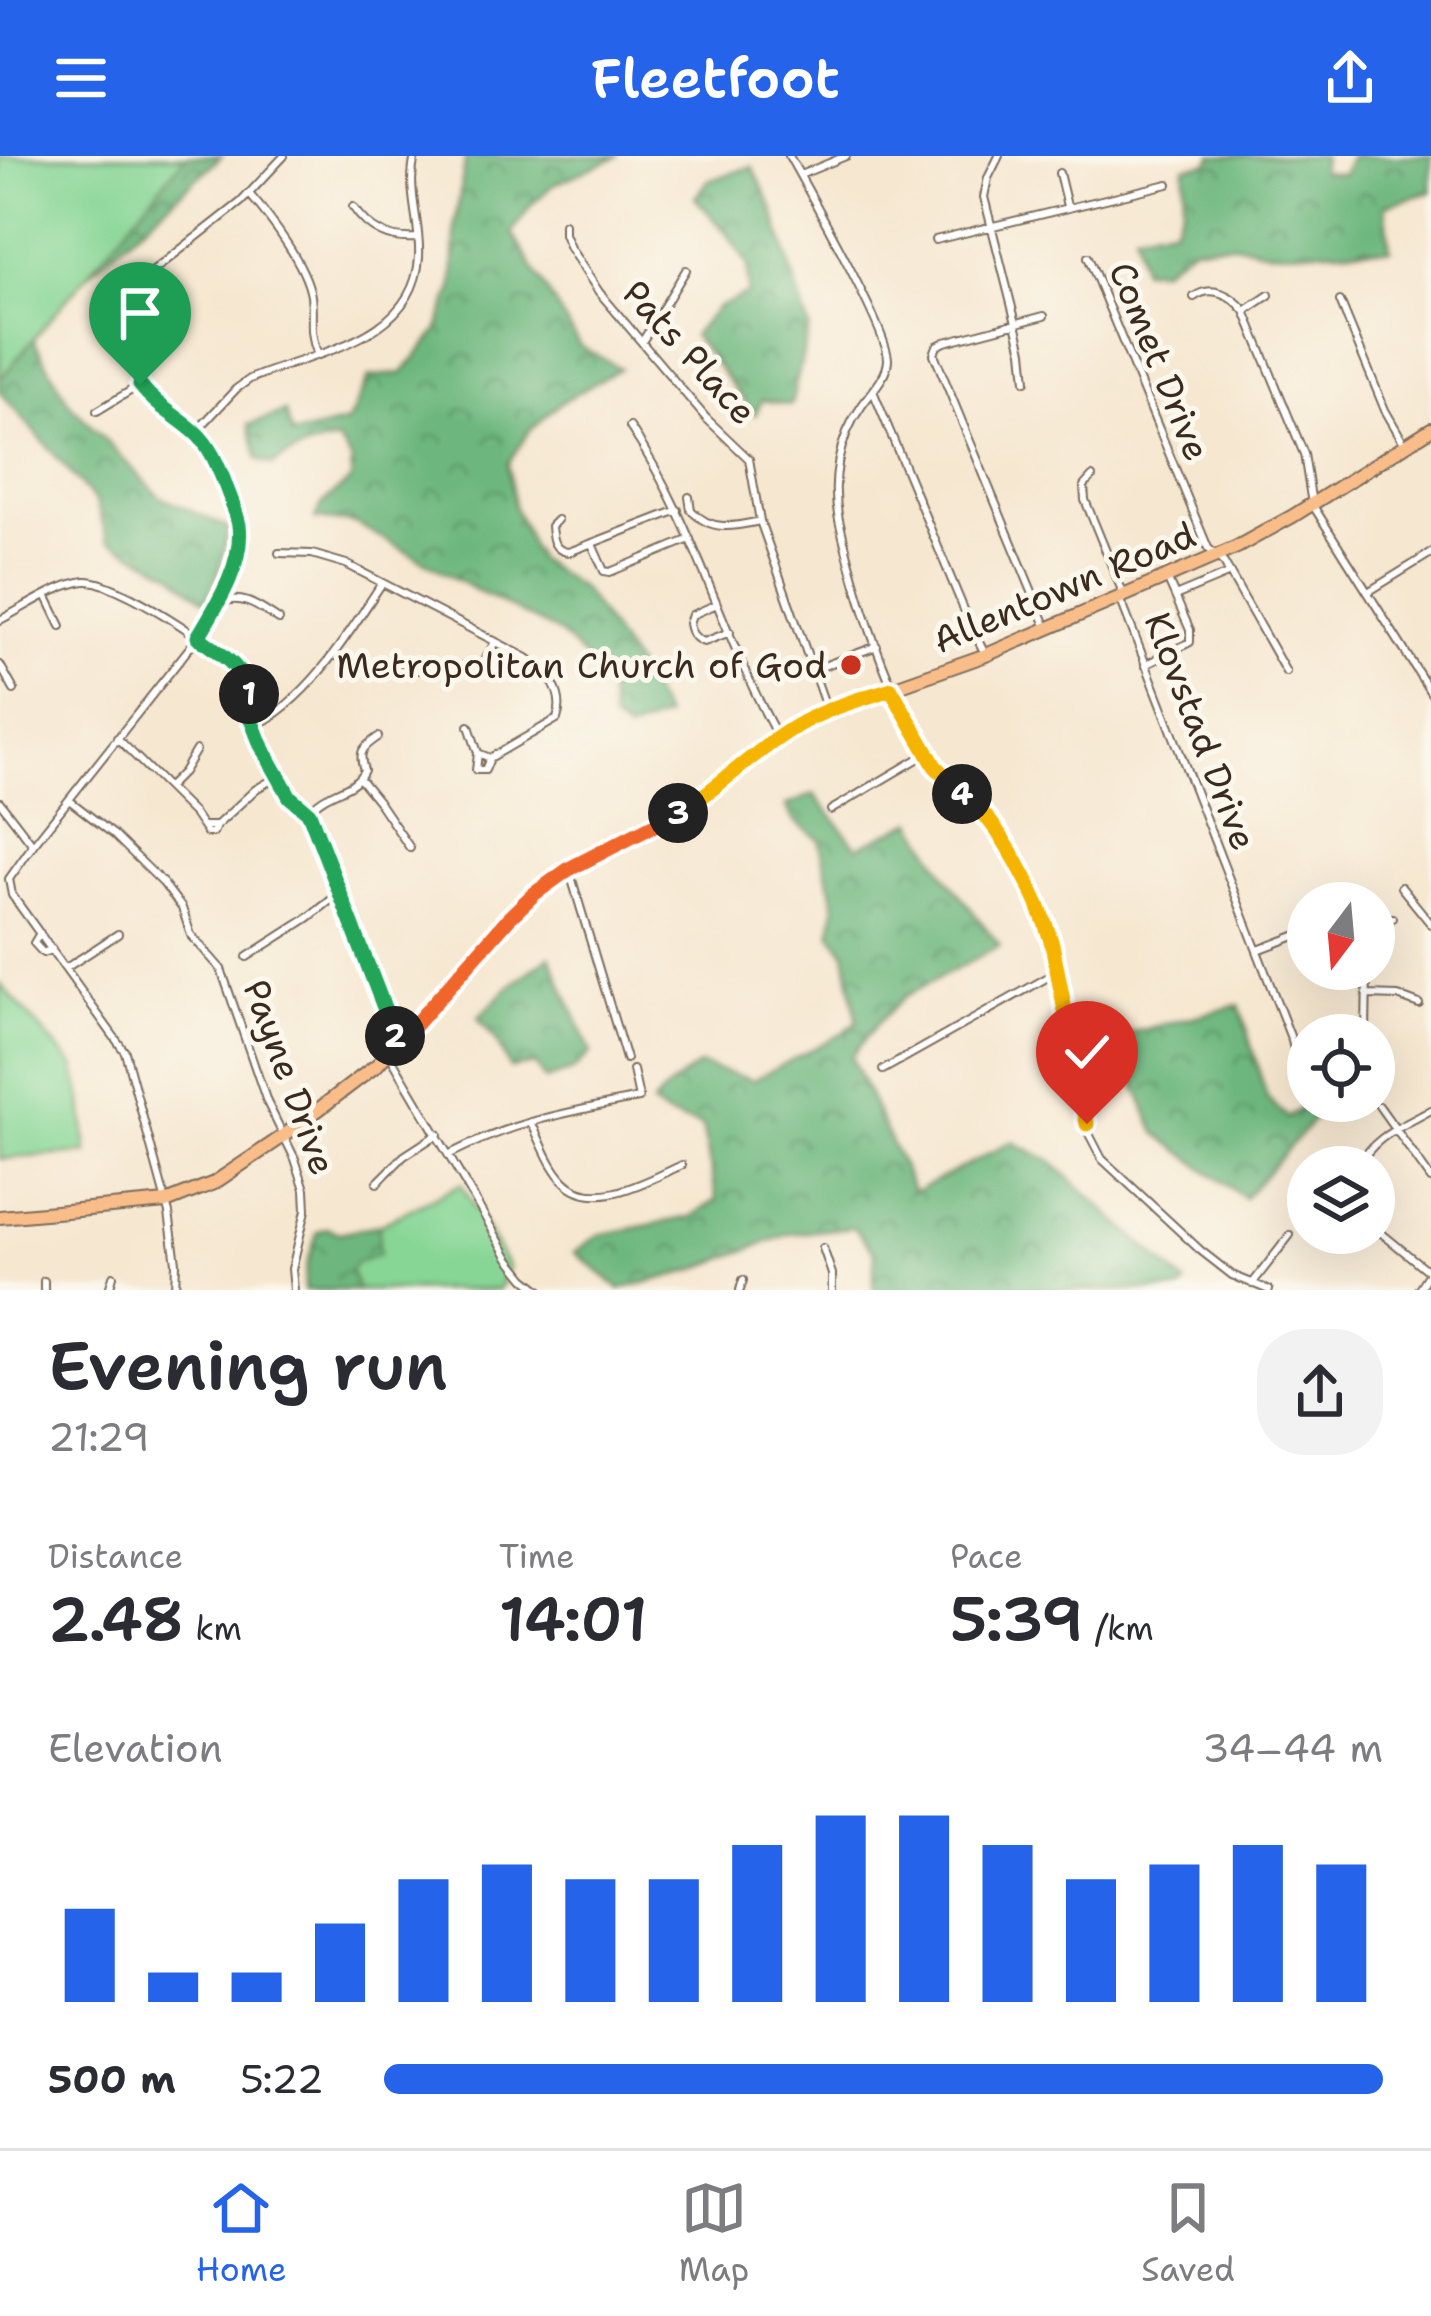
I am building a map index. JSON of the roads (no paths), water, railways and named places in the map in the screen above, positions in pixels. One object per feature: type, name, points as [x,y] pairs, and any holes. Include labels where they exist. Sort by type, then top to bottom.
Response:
[{"type":"main road","name":"Allentown Road","points":[[0,1217],[166,1202],[222,1179],[352,1086],[393,1049],[534,894],[569,869],[694,803],[778,737],[827,710],[986,655],[1217,556],[1269,531],[1431,429]]},
{"type":"street","points":[[175,1290],[175,1250],[166,1202],[125,1052],[52,949],[38,950],[34,943],[40,933],[9,884],[33,845],[198,637],[235,561],[239,536],[234,507],[214,458],[195,433],[140,385],[131,365],[129,314],[138,290],[164,261],[250,194],[283,156]]},
{"type":"street","points":[[195,433],[245,382],[371,333],[393,316],[414,280],[419,257],[411,182],[415,156]]},
{"type":"street","points":[[789,156],[885,342],[887,363],[844,441],[836,496],[847,548],[891,689],[947,781],[995,826],[1046,923],[1089,1134],[1099,1155],[1200,1250],[1232,1275],[1269,1290]]},
{"type":"street","points":[[800,176],[844,156]]},
{"type":"street","points":[[998,156],[984,193],[1027,365],[1026,381]]},
{"type":"street","points":[[1059,173],[1067,206]]},
{"type":"street","points":[[934,240],[1168,184]]},
{"type":"street","points":[[250,194],[272,220],[307,282],[316,353]]},
{"type":"street","points":[[352,207],[382,234],[417,238]]},
{"type":"street","name":"Pats Place","points":[[564,224],[579,263],[706,418],[746,454],[760,521],[827,710]]},
{"type":"street","name":"Comet Drive","points":[[1088,257],[1208,548],[1230,573],[1286,672]]},
{"type":"street","points":[[642,342],[686,270]]},
{"type":"street","points":[[1194,297],[1214,291],[1232,298],[1245,311],[1304,454],[1312,504],[1428,679],[1431,693]]},
{"type":"street","points":[[1245,311],[1269,295]]},
{"type":"street","points":[[1340,301],[1405,446]]},
{"type":"street","points":[[1044,316],[945,342],[936,348],[935,357],[1048,629]]},
{"type":"street","points":[[97,411],[140,385]]},
{"type":"street","points":[[873,392],[986,655]]},
{"type":"street","points":[[630,427],[678,510],[778,737]]},
{"type":"street","name":"Klovstad Drive","points":[[1092,478],[1084,486],[1085,500],[1287,1027]]},
{"type":"street","points":[[689,496],[691,510],[716,526],[760,521]]},
{"type":"street","points":[[557,520],[551,530],[558,550],[569,552],[678,510]]},
{"type":"street","points":[[592,544],[604,571],[610,572],[690,538]]},
{"type":"street","points":[[279,553],[323,556],[346,564],[495,642],[537,665],[550,680],[561,706],[554,723],[490,758],[485,770],[475,767],[478,753],[469,726]]},
{"type":"street","points":[[1368,592],[1431,553]]},
{"type":"street","points":[[1174,596],[1230,573]]},
{"type":"street","points":[[1145,664],[1190,642],[1190,630],[1167,578]]},
{"type":"street","points":[[0,620],[90,580],[121,591],[198,637],[244,678],[253,728],[290,797],[309,813],[341,892],[393,1049],[509,1258],[540,1290]]},
{"type":"street","points":[[253,728],[336,655],[382,583]]},
{"type":"street","points":[[47,597],[61,626]]},
{"type":"street","points":[[218,602],[244,600],[279,620]]},
{"type":"street","points":[[717,604],[690,617],[692,632],[704,642],[730,632]]},
{"type":"street","points":[[336,655],[368,669],[467,667],[485,660],[495,642]]},
{"type":"street","points":[[813,670],[877,646]]},
{"type":"street","points":[[0,664],[14,689]]},
{"type":"street","points":[[309,813],[315,803],[361,779],[361,751],[378,737]]},
{"type":"street","points":[[117,738],[203,826],[216,826],[256,789],[278,776]]},
{"type":"street","points":[[168,787],[196,751]]},
{"type":"street","points":[[478,753],[490,758]]},
{"type":"street","points":[[831,810],[927,753]]},
{"type":"street","points":[[361,779],[410,848]]},
{"type":"street","name":"Payne Drive","points":[[69,800],[126,846],[179,902],[191,935],[221,969],[306,1197],[291,1288]]},
{"type":"street","points":[[0,802],[33,845]]},
{"type":"street","points":[[569,869],[626,1059]]},
{"type":"street","points":[[1401,887],[1431,924]]},
{"type":"street","points":[[248,957],[341,892]]},
{"type":"street","points":[[66,968],[118,934]]},
{"type":"street","points":[[1258,950],[1287,939]]},
{"type":"street","points":[[883,1070],[1057,972]]},
{"type":"street","points":[[1367,990],[1367,1014]]},
{"type":"street","points":[[1367,994],[1398,996],[1419,1004]]},
{"type":"street","points":[[450,1154],[490,1134],[586,1107],[639,1098],[633,1070]]},
{"type":"street","points":[[1371,1146],[1431,1110]]},
{"type":"street","points":[[531,1122],[558,1174],[584,1193],[609,1193],[682,1165]]},
{"type":"street","points":[[1390,1122],[1431,1179]]},
{"type":"street","points":[[377,1183],[404,1156],[438,1134]]},
{"type":"street","points":[[1252,1284],[1287,1239]]},
{"type":"street","points":[[1395,1244],[1430,1271],[1418,1290]]},
{"type":"street","points":[[823,1248],[832,1290]]},
{"type":"street","points":[[109,1290],[113,1276]]},
{"type":"street","points":[[740,1290],[743,1280]]},
{"type":"place","name":"Metropolitan Church of God","points":[[851,665]]}]
